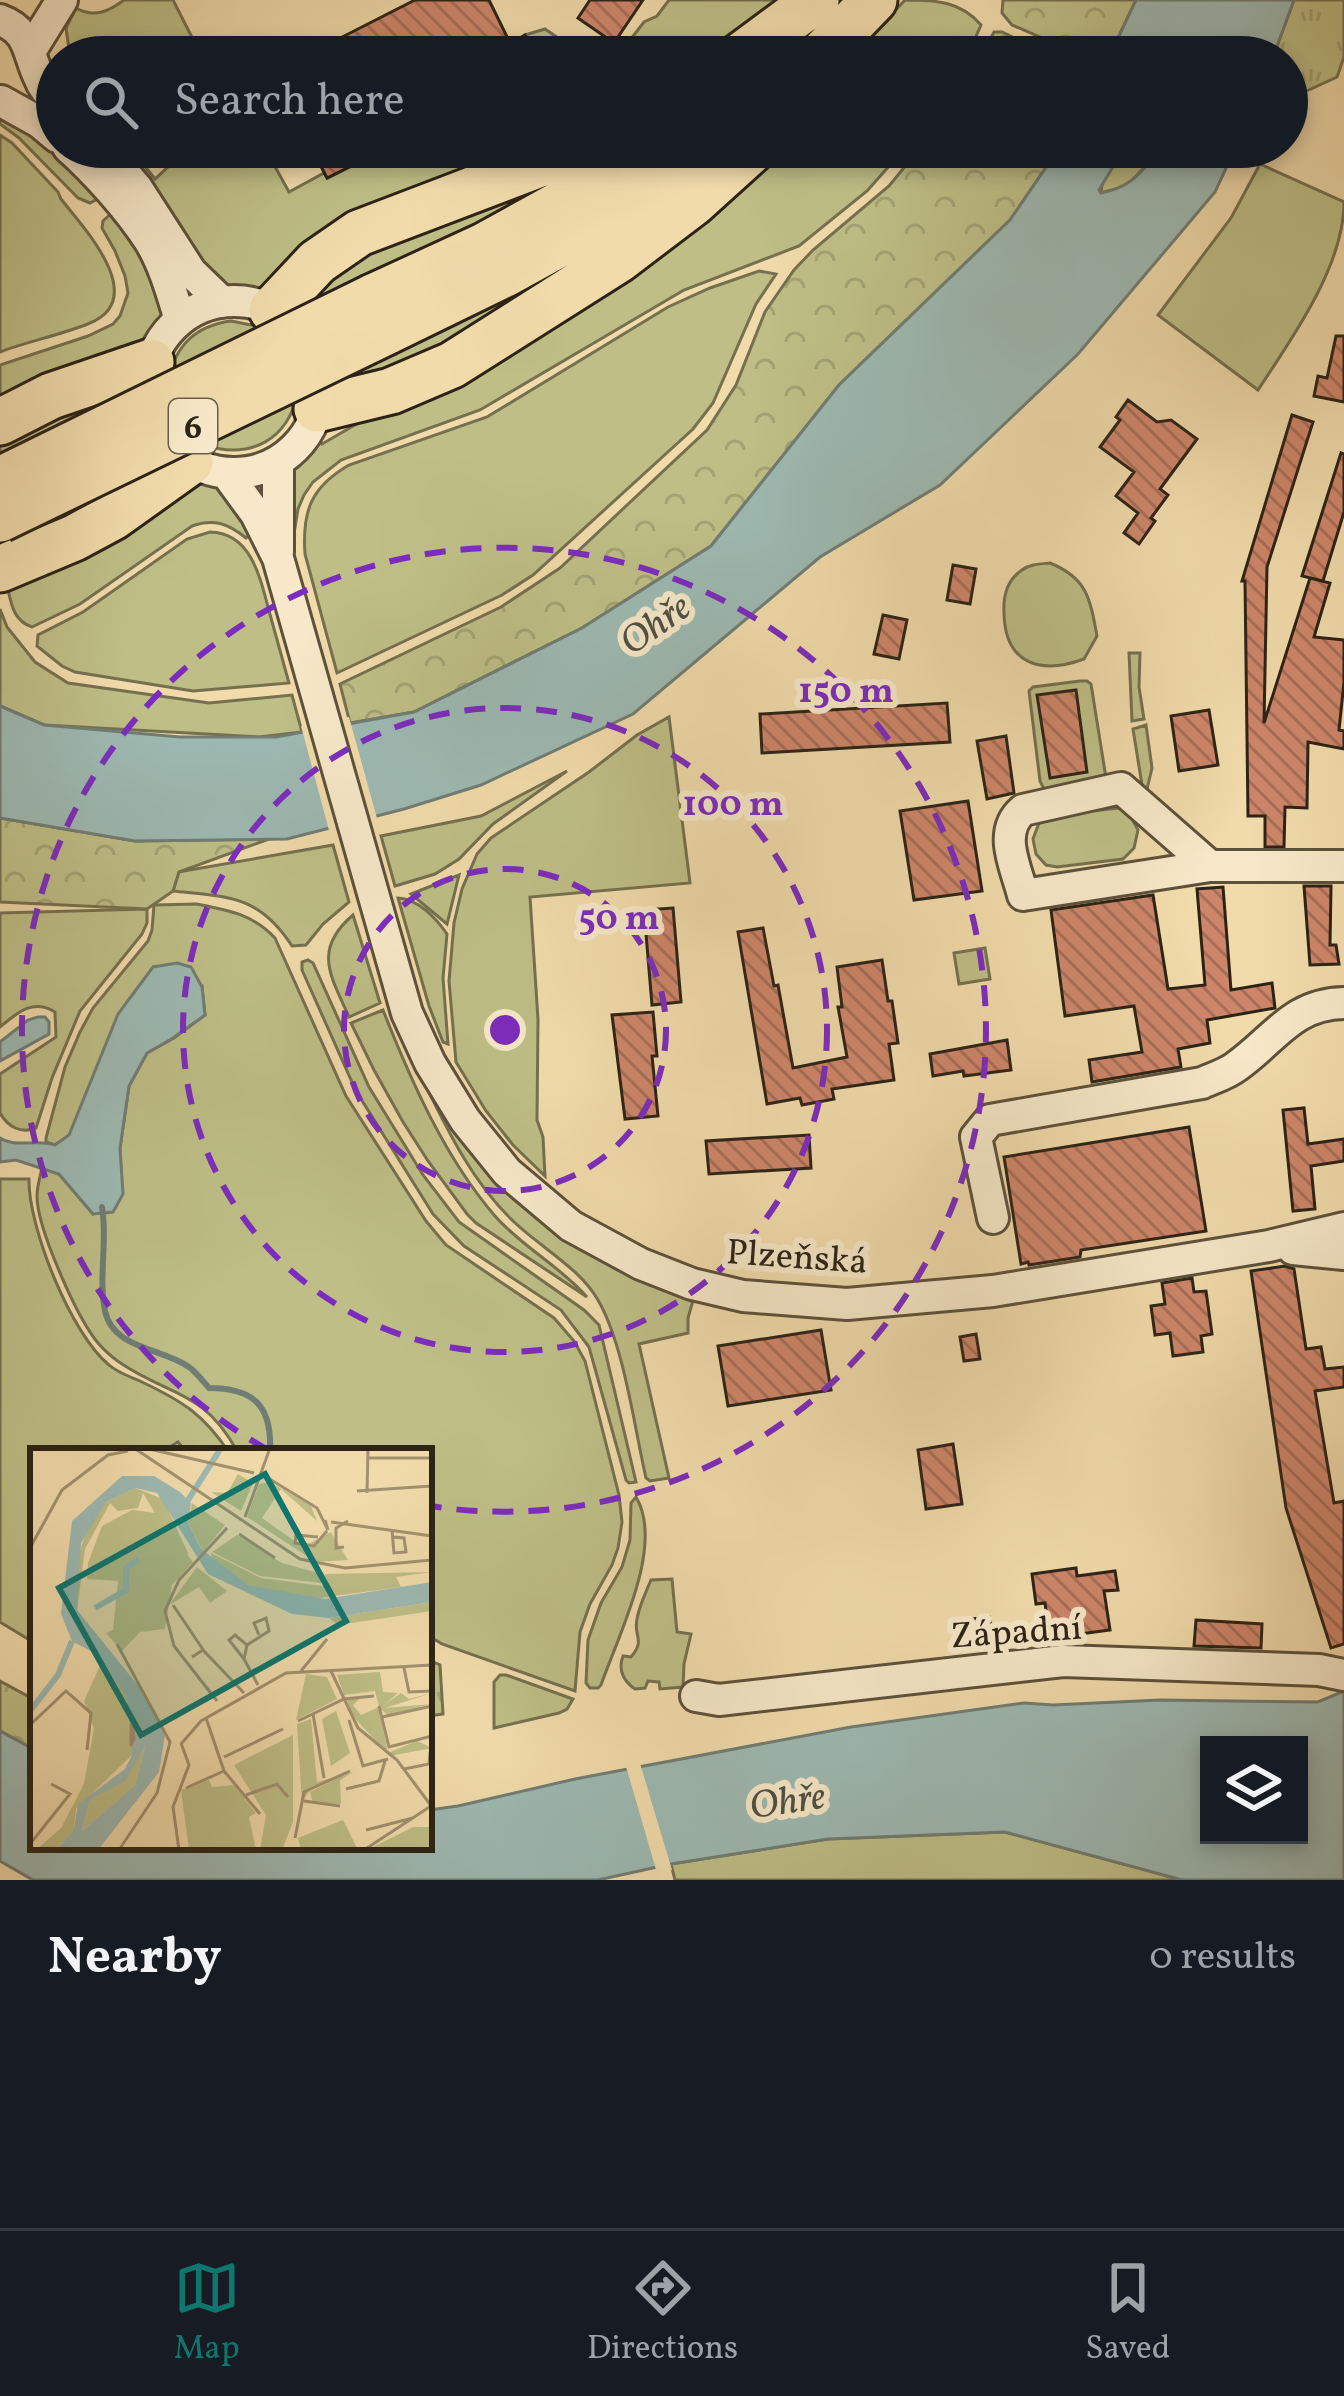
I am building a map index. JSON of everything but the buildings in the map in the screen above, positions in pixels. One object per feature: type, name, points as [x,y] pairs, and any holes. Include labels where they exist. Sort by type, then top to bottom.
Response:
[{"type":"highway","points":[[768,36],[819,0]]},
{"type":"highway","points":[[782,36],[819,0]]},
{"type":"highway","points":[[839,36],[874,0]]},
{"type":"highway","points":[[846,36],[874,0]]},
{"type":"highway","points":[[272,310],[316,262],[359,232],[527,168]]},
{"type":"highway","name":"6","points":[[0,519],[380,315],[484,246],[618,168]]},
{"type":"highway","name":"6","points":[[0,480],[380,315],[505,274],[614,214],[681,168]]},
{"type":"highway","points":[[317,409],[392,391],[452,364],[618,260],[731,168]]},
{"type":"highway","points":[[0,422],[51,396],[152,362]]},
{"type":"highway","points":[[20,562],[208,468]]},
{"type":"street","points":[[24,0],[0,19],[20,31],[36,69]]},
{"type":"street","points":[[43,36],[62,0]]},
{"type":"street","points":[[36,49],[23,87],[1,101],[36,120]]},
{"type":"street","points":[[90,168],[150,242],[180,320]]},
{"type":"street","points":[[120,168],[191,272],[222,302]]},
{"type":"street","points":[[222,302],[248,302],[289,321],[302,335],[318,370],[320,390],[309,430],[278,461],[253,471],[208,468],[168,443],[153,418],[148,391],[152,362],[162,339],[180,320],[222,302]]},
{"type":"street","name":"Plzeňská","points":[[278,461],[279,562]]},
{"type":"street","name":"Plzeňská","points":[[208,468],[256,514],[279,562],[407,1013],[430,1063],[465,1120],[507,1172],[571,1226],[641,1264],[692,1284],[743,1296],[847,1304],[993,1291],[1269,1246],[1344,1228]]},
{"type":"street","points":[[1210,866],[1121,788],[1023,811],[1012,820],[1008,836],[1023,895],[1210,866],[1344,866]]},
{"type":"street","points":[[993,1218],[976,1137],[991,1120],[1202,1083],[1235,1069],[1292,1018],[1325,1004],[1344,1003]]},
{"type":"street","name":"Plzeňská","points":[[1269,1246],[1344,1254]]},
{"type":"street","name":"Západní","points":[[696,1696],[719,1700],[1063,1661],[1319,1670],[1344,1675]]},
{"type":"green space","points":[[124,0],[173,0],[191,36],[67,36],[76,8],[89,13]]},
{"type":"green space","points":[[669,0],[794,0],[750,36],[633,36],[644,22],[657,16]]},
{"type":"green space","points":[[905,0],[947,4],[981,25],[976,36],[872,36]]},
{"type":"green space","points":[[1003,0],[1136,0],[1119,36],[1037,36],[1012,25],[1002,13]]},
{"type":"green space","points":[[1294,0],[1344,0],[1344,57],[1337,77],[1308,90],[1308,36],[1281,36]]},
{"type":"green space","points":[[545,29],[555,36],[526,36]]},
{"type":"green space","points":[[0,113],[36,129],[36,155],[19,138],[0,124]]},
{"type":"green space","points":[[0,135],[58,192],[96,244],[113,280],[114,297],[107,312],[90,323],[0,352]]},
{"type":"green space","points":[[48,168],[75,168],[103,196],[90,203],[78,198]]},
{"type":"green space","points":[[130,168],[146,168],[155,179],[167,168],[276,168],[289,192],[324,173],[328,178],[348,168],[509,168],[260,294],[217,285]]},
{"type":"green space","points":[[590,168],[301,317],[310,289],[342,260],[552,172]]},
{"type":"green space","points":[[733,168],[887,168],[867,191],[799,246],[684,290],[480,410],[341,460],[304,495],[290,535],[291,467],[321,430],[359,411],[317,435],[322,444],[398,400]]},
{"type":"green space","points":[[904,168],[1046,168],[1010,220],[839,385],[711,546],[582,628],[414,712],[350,723],[340,684],[501,607],[560,568],[707,430],[736,385],[765,312],[794,270]]},
{"type":"green space","points":[[1112,168],[1144,168],[1127,186],[1101,193]]},
{"type":"green space","points":[[1258,168],[1269,168],[1344,202],[1342,226],[1326,276],[1258,390],[1158,315],[1231,218]]},
{"type":"green space","points":[[664,198],[446,352],[330,388],[330,379]]},
{"type":"green space","points":[[114,211],[161,291],[162,317],[157,328],[146,343],[0,408],[0,365],[88,336],[120,316],[128,293],[125,276],[102,228]]},
{"type":"green space","points":[[759,271],[776,274],[756,304],[713,403],[693,429],[533,575],[502,595],[337,673],[305,554],[308,513],[326,482],[349,465],[487,417],[668,307]]},
{"type":"green space","points":[[231,321],[261,327],[298,392],[286,423],[276,434],[237,450],[204,445],[168,380],[189,339],[207,327]]},
{"type":"green space","points":[[127,383],[136,397],[0,463],[0,435]]},
{"type":"green space","points":[[201,478],[228,488],[252,533],[246,538],[214,523],[192,526],[80,604],[32,627],[17,616],[7,585]]},
{"type":"green space","points":[[210,532],[237,541],[253,562],[289,683],[193,691],[75,672],[37,646],[38,635],[83,612],[187,539]]},
{"type":"green space","points":[[1050,563],[1072,575],[1085,591],[1097,636],[1084,659],[1053,666],[1018,654],[1006,630],[1004,613],[1007,589],[1017,574]]},
{"type":"green space","points":[[0,609],[7,627],[35,662],[68,683],[209,703],[292,695],[302,732],[259,737],[44,725],[0,706]]},
{"type":"green space","points":[[1129,653],[1140,653],[1144,719],[1132,721]]},
{"type":"green space","points":[[1087,681],[1106,778],[1045,791],[1029,691]]},
{"type":"green space","points":[[669,717],[690,883],[530,897],[538,1019],[537,1120],[545,1176],[486,1111],[456,1062],[449,981],[462,889],[477,854],[491,838]]},
{"type":"green space","points":[[1146,725],[1152,768],[1147,789],[1142,785],[1133,729]]},
{"type":"green space","points":[[567,771],[493,824],[459,859],[435,874],[395,886],[381,836],[481,816]]},
{"type":"green space","points":[[1119,808],[1129,813],[1138,830],[1134,848],[1123,859],[1057,867],[1046,865],[1036,854],[1033,839],[1039,823],[1056,815]]},
{"type":"green space","points":[[0,818],[135,841],[269,839],[179,872],[173,891],[147,909],[0,902]]},
{"type":"green space","points":[[333,845],[349,902],[306,945],[292,946],[267,917],[241,902],[173,891],[178,872]]},
{"type":"green space","points":[[459,875],[447,924],[411,894]]},
{"type":"green space","points":[[398,898],[419,906],[447,934],[443,978],[448,1044],[429,1006]]},
{"type":"green space","points":[[196,904],[229,911],[249,918],[275,938],[346,1096],[426,1221],[446,1245],[554,1318],[585,1361],[622,1522],[612,1565],[580,1632],[575,1691],[432,1638],[432,1448],[235,1448],[198,1405],[105,1351],[69,1294],[39,1210],[42,1168],[59,1174],[93,1214],[122,1194],[120,1148],[129,1086],[147,1053],[205,1015],[202,987],[84,1103],[70,1135],[55,1145],[46,1142],[65,1067],[80,1032],[93,1008],[148,941],[154,905]]},
{"type":"green space","points":[[147,909],[142,934],[80,1011],[36,1128],[20,1130],[11,1125],[0,1113],[0,1074],[56,1037],[55,1012],[32,1007],[0,1027],[0,913]]},
{"type":"green space","points":[[353,915],[380,1003],[349,1017],[332,976],[329,952],[340,928]]},
{"type":"green space","points":[[985,948],[990,979],[959,984],[954,953]]},
{"type":"green space","points":[[308,960],[369,1087],[423,1175],[459,1222],[599,1325],[636,1482],[626,1480],[589,1347],[561,1310],[464,1246],[433,1214],[356,1091],[302,970],[302,962]]},
{"type":"green space","points":[[383,1010],[431,1118],[477,1193],[506,1227],[587,1297],[476,1223],[428,1161],[351,1023]]},
{"type":"green space","points":[[423,1080],[475,1153],[538,1214],[611,1263],[694,1297],[688,1333],[639,1344],[669,1478],[646,1478],[621,1362],[598,1300],[580,1277],[511,1219],[484,1188]]},
{"type":"green space","points":[[0,1179],[29,1179],[44,1251],[80,1330],[109,1365],[191,1410],[226,1448],[183,1448],[178,1442],[168,1448],[30,1448],[30,1640],[0,1622]]},
{"type":"green space","points":[[636,1497],[644,1517],[645,1540],[636,1591],[601,1685],[590,1688],[586,1683],[588,1640],[601,1603],[622,1567],[630,1540],[631,1503]]},
{"type":"green space","points":[[672,1579],[677,1632],[691,1634],[683,1687],[660,1689],[659,1682],[648,1681],[645,1688],[635,1689],[623,1674],[623,1656],[631,1657],[638,1646],[638,1614],[651,1580]]},
{"type":"green space","points":[[432,1661],[440,1665],[443,1714],[432,1716]]},
{"type":"green space","points":[[500,1675],[573,1699],[559,1713],[494,1728],[494,1682]]},
{"type":"green space","points":[[0,1681],[30,1697],[30,1747],[0,1731]]},
{"type":"green space","points":[[1005,1832],[1182,1880],[675,1880],[671,1864],[828,1839]]},
{"type":"water","points":[[1136,0],[1294,0],[1281,36],[1119,36]]},
{"type":"water","name":"Ohře","points":[[1046,168],[1112,168],[1101,193],[1124,185],[1144,168],[1226,168],[1215,192],[1078,354],[940,485],[820,557],[633,714],[481,785],[287,839],[135,841],[0,818],[0,706],[44,725],[180,737],[276,737],[414,712],[582,628],[711,546],[839,385],[1010,220]]},
{"type":"water","points":[[177,963],[191,967],[202,987],[205,1015],[147,1053],[129,1086],[120,1148],[123,1194],[113,1212],[93,1214],[59,1174],[16,1160],[0,1162],[0,1138],[55,1145],[69,1135],[118,1014],[153,967]]},
{"type":"water","points":[[38,1017],[49,1022],[49,1034],[0,1061],[0,1042]]},
{"type":"water","name":"Ohře","points":[[1344,1691],[1344,1880],[1182,1880],[1005,1832],[828,1839],[598,1880],[33,1880],[0,1861],[0,1731],[30,1747],[30,1850],[432,1850],[432,1810],[851,1727],[1024,1703],[1160,1700],[1318,1702]]},
{"type":"pier","points":[[349,717],[378,822],[330,834],[301,726]]},
{"type":"pier","points":[[639,1760],[672,1870],[657,1873],[625,1763]]},
{"type":"waterway","points":[[102,1207],[103,1298],[110,1324],[128,1340],[189,1367],[209,1388],[249,1396],[268,1422],[270,1448]]}]
